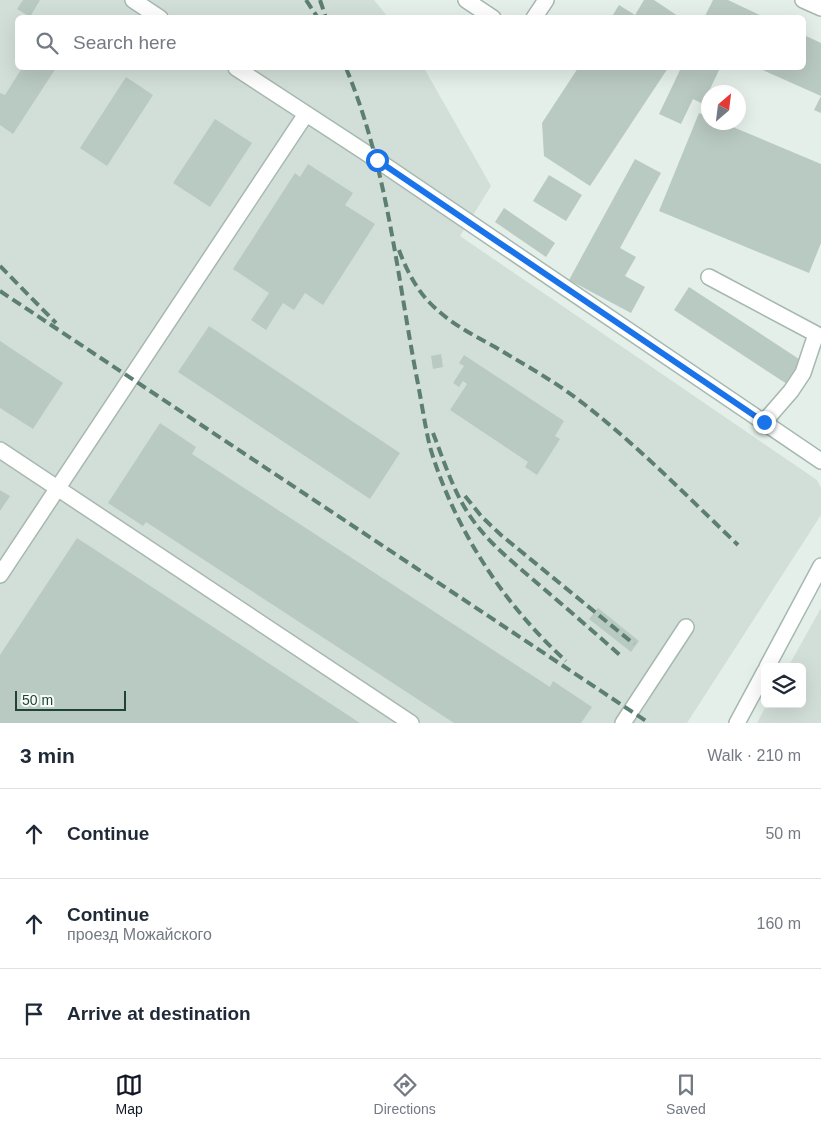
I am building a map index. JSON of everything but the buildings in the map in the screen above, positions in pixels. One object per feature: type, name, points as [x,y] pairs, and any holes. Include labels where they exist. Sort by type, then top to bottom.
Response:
[{"type":"street","points":[[133,0],[156,15]]},
{"type":"street","points":[[466,0],[488,15]]},
{"type":"street","points":[[536,15],[546,0]]},
{"type":"street","points":[[803,0],[821,8]]},
{"type":"street","points":[[239,70],[468,222],[821,461]]},
{"type":"street","points":[[0,575],[306,114]]},
{"type":"street","points":[[708,277],[816,334],[803,373],[791,391],[764,422]]},
{"type":"street","points":[[0,450],[411,723]]},
{"type":"street","points":[[769,663],[821,566]]},
{"type":"street","points":[[624,723],[686,627]]},
{"type":"street","points":[[737,723],[761,678]]},
{"type":"shaded area","points":[[0,0],[374,0],[386,15],[15,15],[15,70],[425,70],[491,186],[460,236],[817,480],[821,488],[821,515],[687,723],[0,723]]},
{"type":"shaded area","points":[[821,608],[821,723],[757,723],[765,708],[806,708],[806,663],[790,663]]},
{"type":"railway","points":[[306,0],[316,15]]},
{"type":"railway","points":[[320,0],[325,15]]},
{"type":"railway","points":[[347,70],[360,106],[382,184],[430,447],[440,477],[453,507],[483,563],[522,615],[566,661]]},
{"type":"railway","points":[[399,250],[415,284],[444,316],[540,374],[584,404],[644,455],[738,545]]},
{"type":"railway","points":[[0,266],[56,323]]},
{"type":"railway","points":[[0,291],[649,723]]},
{"type":"railway","points":[[433,433],[449,476],[477,526],[510,560],[621,656]]},
{"type":"railway","points":[[465,496],[482,517],[501,535],[634,644]]},
{"type":"route","points":[[377,160],[764,422]]}]
